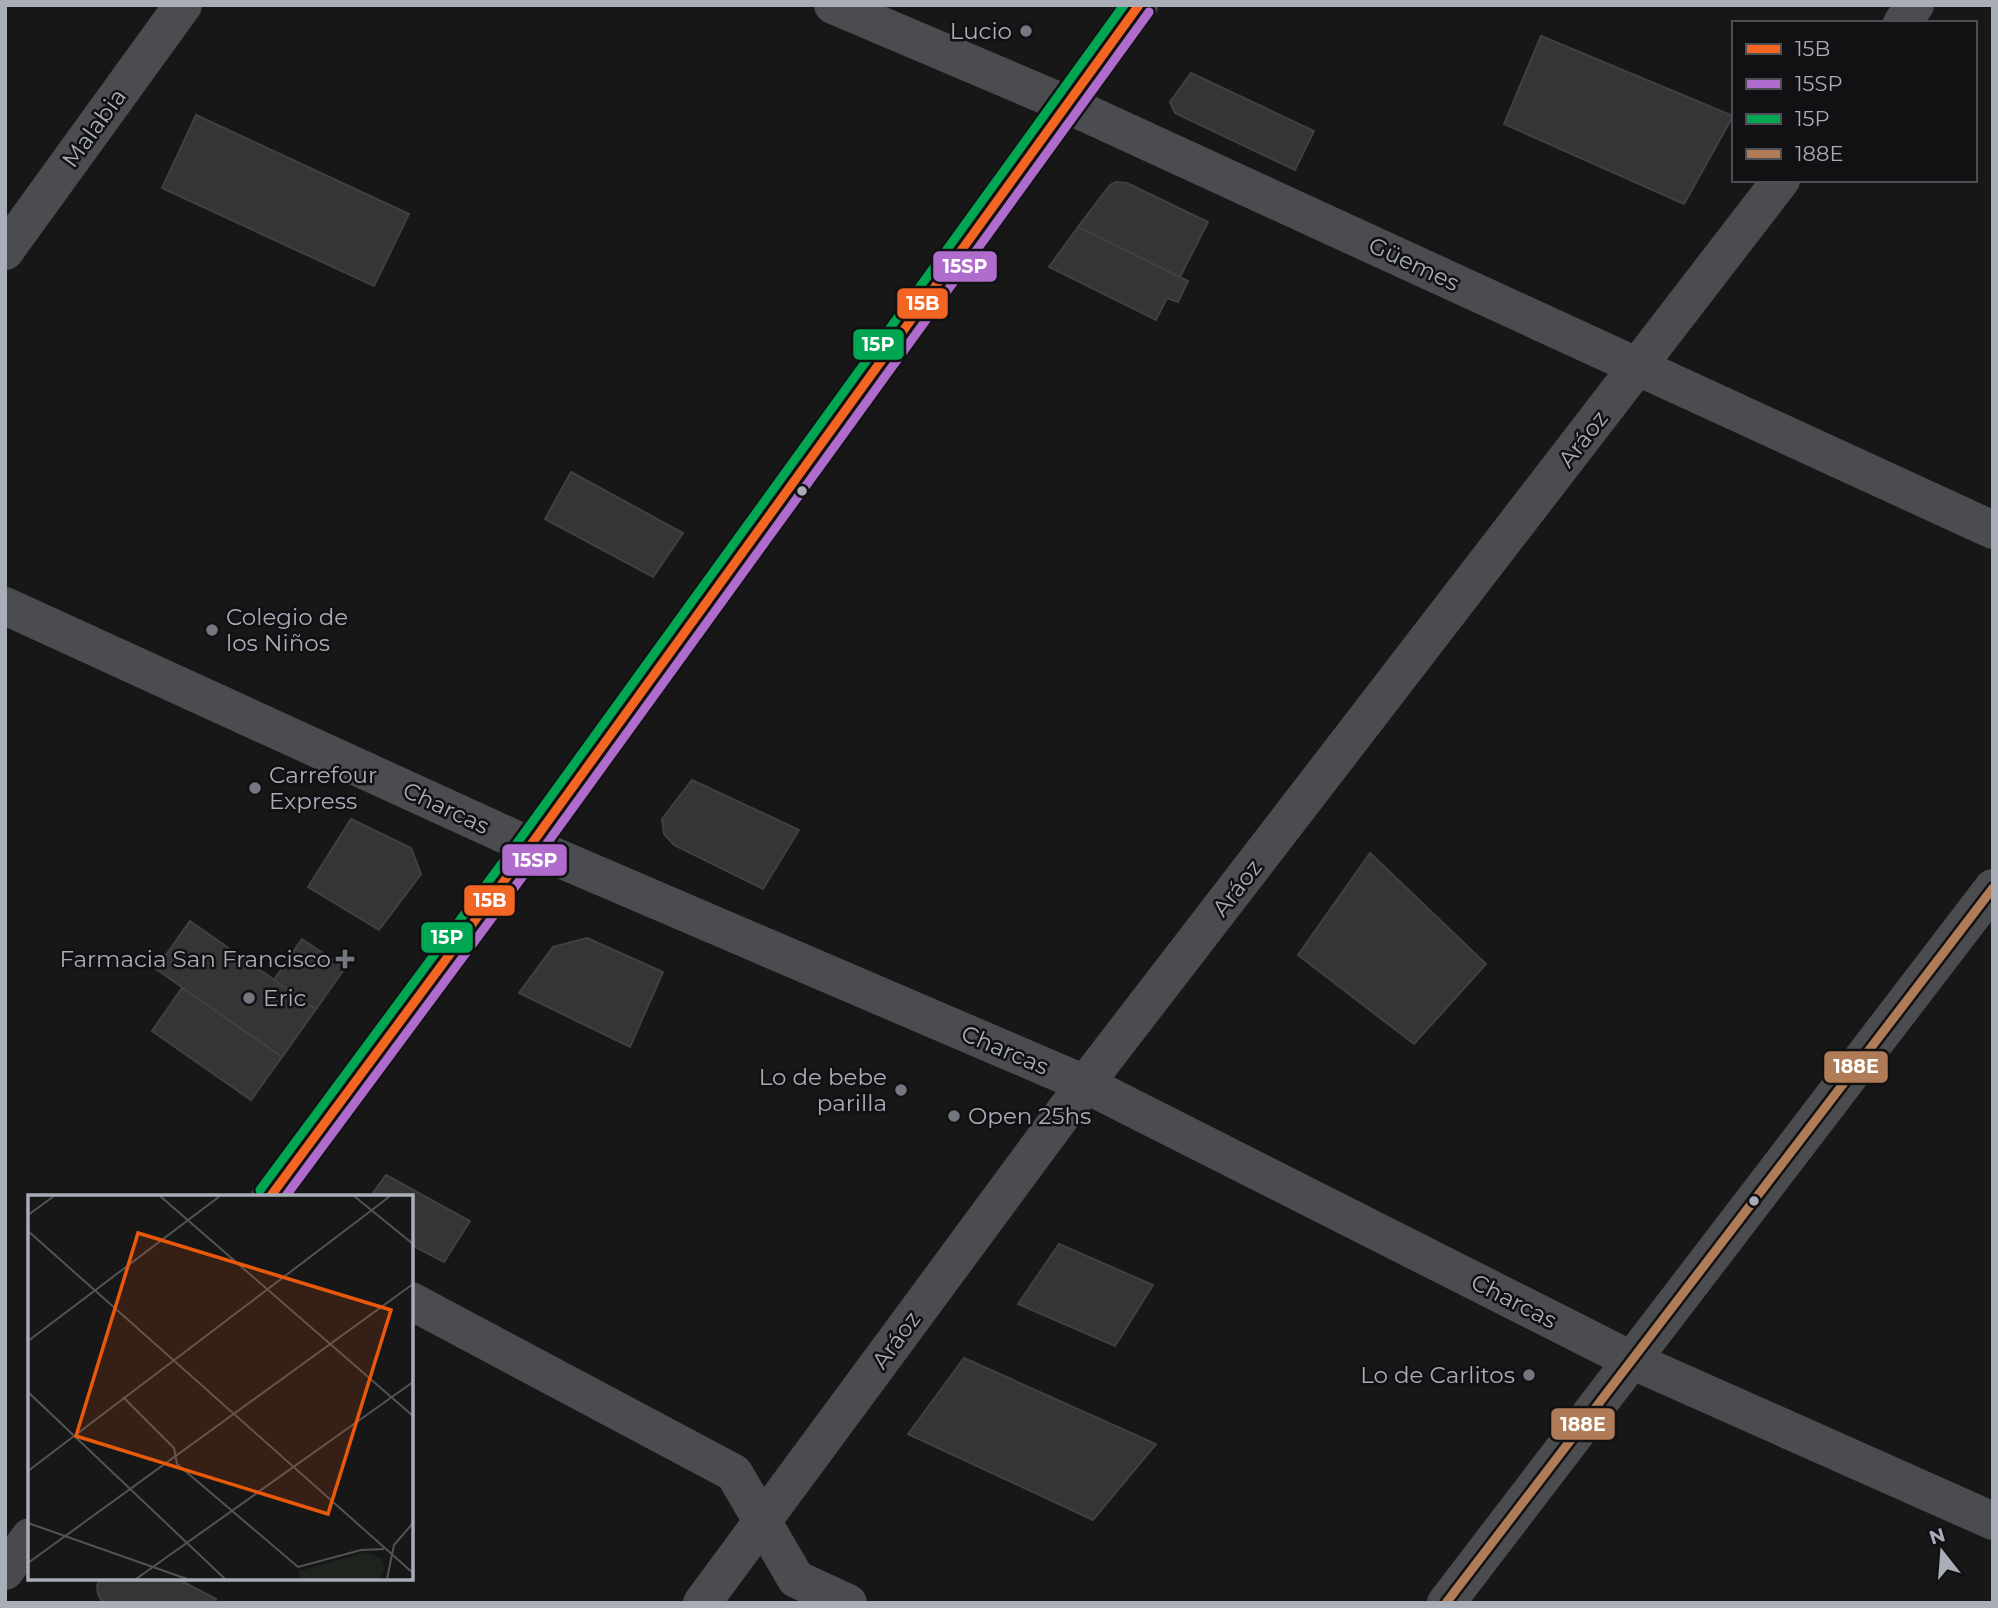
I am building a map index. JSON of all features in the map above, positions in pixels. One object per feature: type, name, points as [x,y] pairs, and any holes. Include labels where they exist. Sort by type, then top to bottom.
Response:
[{"type":"main road","points":[[271,1195],[530,846],[1139,5]]},
{"type":"main road","points":[[5,1571],[28,1540]]},
{"type":"street","name":"Malabia","points":[[5,251],[183,5]]},
{"type":"street","name":"Güemes","points":[[833,5],[1068,104],[1993,530]]},
{"type":"street","points":[[1903,21],[1915,5]]},
{"type":"street","name":"Aráoz","points":[[702,1603],[1085,1084],[1780,182]]},
{"type":"street","name":"Charcas","points":[[5,606],[530,846],[1085,1084],[1631,1360],[1993,1521]]},
{"type":"street","points":[[1446,1603],[1993,888]]},
{"type":"street","points":[[413,1302],[734,1473],[796,1579],[848,1603]]},
{"type":"building","points":[[1541,36],[1732,116],[1684,204],[1504,124]]},
{"type":"building","points":[[1191,73],[1314,131],[1295,170],[1175,113],[1170,102]]},
{"type":"building","points":[[196,115],[409,214],[374,286],[162,188]]},
{"type":"building","points":[[1116,182],[1127,183],[1208,222],[1180,277],[1078,227],[1110,185]]},
{"type":"building","points":[[1078,227],[1188,281],[1178,302],[1167,298],[1156,320],[1049,267]]},
{"type":"building","points":[[571,472],[683,533],[653,577],[545,519]]},
{"type":"building","points":[[692,780],[799,830],[763,889],[674,845],[664,834],[662,819]]},
{"type":"building","points":[[351,819],[411,848],[421,874],[379,930],[308,887]]},
{"type":"building","points":[[1370,853],[1486,964],[1414,1044],[1298,955]]},
{"type":"building","name":"Eric","points":[[190,921],[316,1009],[282,1057],[156,969]]},
{"type":"building","points":[[587,938],[663,972],[630,1047],[519,993],[553,947]]},
{"type":"building","points":[[302,939],[345,968],[316,1009],[274,980]]},
{"type":"building","points":[[182,988],[282,1057],[251,1100],[152,1031]]},
{"type":"building","points":[[386,1175],[470,1221],[444,1262],[413,1246],[413,1195],[371,1195]]},
{"type":"building","points":[[1059,1244],[1153,1285],[1115,1346],[1018,1304]]},
{"type":"building","points":[[964,1358],[1156,1444],[1093,1520],[908,1434]]},
{"type":"building","points":[[99,1580],[180,1580],[216,1599],[214,1603],[107,1603],[101,1600],[97,1586]]},
{"type":"transit line","name":"15P","points":[[260,1190],[520,839],[1124,5]]},
{"type":"transit line","name":"15B","points":[[271,1195],[530,846],[1139,5]]},
{"type":"transit line","name":"15SP","points":[[286,1195],[540,853],[1149,12]]},
{"type":"transit line","name":"188E","points":[[1446,1603],[1993,888]]},
{"type":"place","name":"Lucio","points":[[1026,31]]},
{"type":"place","name":"Colegio de los Niños","points":[[212,630]]},
{"type":"place","name":"Carrefour Express","points":[[255,788]]},
{"type":"place","name":"Farmacia San Francisco","points":[[345,959]]},
{"type":"place","name":"Eric","points":[[249,998]]},
{"type":"place","name":"Lo de bebe parilla","points":[[901,1090]]},
{"type":"place","name":"Open 25hs","points":[[954,1116]]},
{"type":"place","name":"Lo de Carlitos","points":[[1529,1375]]}]
